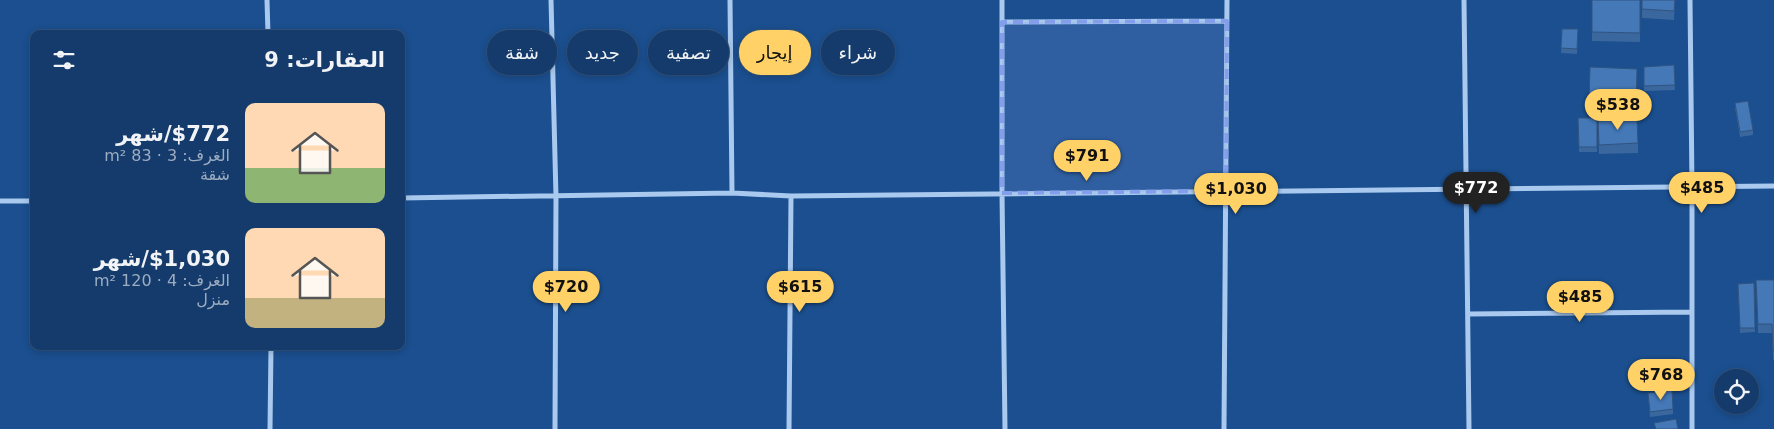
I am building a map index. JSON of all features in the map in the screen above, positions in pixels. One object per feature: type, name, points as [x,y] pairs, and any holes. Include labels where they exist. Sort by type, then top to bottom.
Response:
[{"type":"street","points":[[268,0],[268,30]]},
{"type":"street","points":[[552,0],[556,196],[556,429]]},
{"type":"street","points":[[730,0],[732,193]]},
{"type":"street","points":[[1002,0],[1005,429]]},
{"type":"street","points":[[1224,429],[1227,0]]},
{"type":"street","points":[[1464,0],[1469,429]]},
{"type":"street","points":[[1690,0],[1692,429]]},
{"type":"street","points":[[1002,22],[1227,21]]},
{"type":"street","points":[[405,198],[732,193],[791,196],[1774,186]]},
{"type":"street","points":[[789,429],[791,196]]},
{"type":"street","points":[[0,202],[30,201]]},
{"type":"street","points":[[1468,314],[1692,312]]},
{"type":"street","points":[[270,429],[271,350]]},
{"type":"highlighted area","points":[[1227,21],[1226,191],[1002,193],[1002,22]]},
{"type":"building","points":[[1592,0],[1640,0],[1640,33],[1592,32]]},
{"type":"building","points":[[1642,0],[1675,0],[1674,11],[1642,9]]},
{"type":"building","points":[[1562,29],[1578,29],[1577,49],[1561,48]]},
{"type":"building","points":[[1674,65],[1675,85],[1644,86],[1644,67]]},
{"type":"building","points":[[1590,67],[1637,69],[1636,105],[1589,103]]},
{"type":"building","points":[[1748,101],[1753,130],[1740,132],[1735,103]]},
{"type":"building","points":[[1578,118],[1597,118],[1597,147],[1579,147]]},
{"type":"building","points":[[1637,118],[1638,143],[1599,145],[1598,119]]},
{"type":"building","points":[[1756,280],[1774,280],[1774,351],[1772,324],[1758,324]]},
{"type":"building","points":[[1754,283],[1755,328],[1740,328],[1738,284]]},
{"type":"building","points":[[1672,390],[1673,409],[1650,412],[1648,393]]},
{"type":"building","points":[[1676,419],[1678,429],[1656,429],[1654,423]]}]
